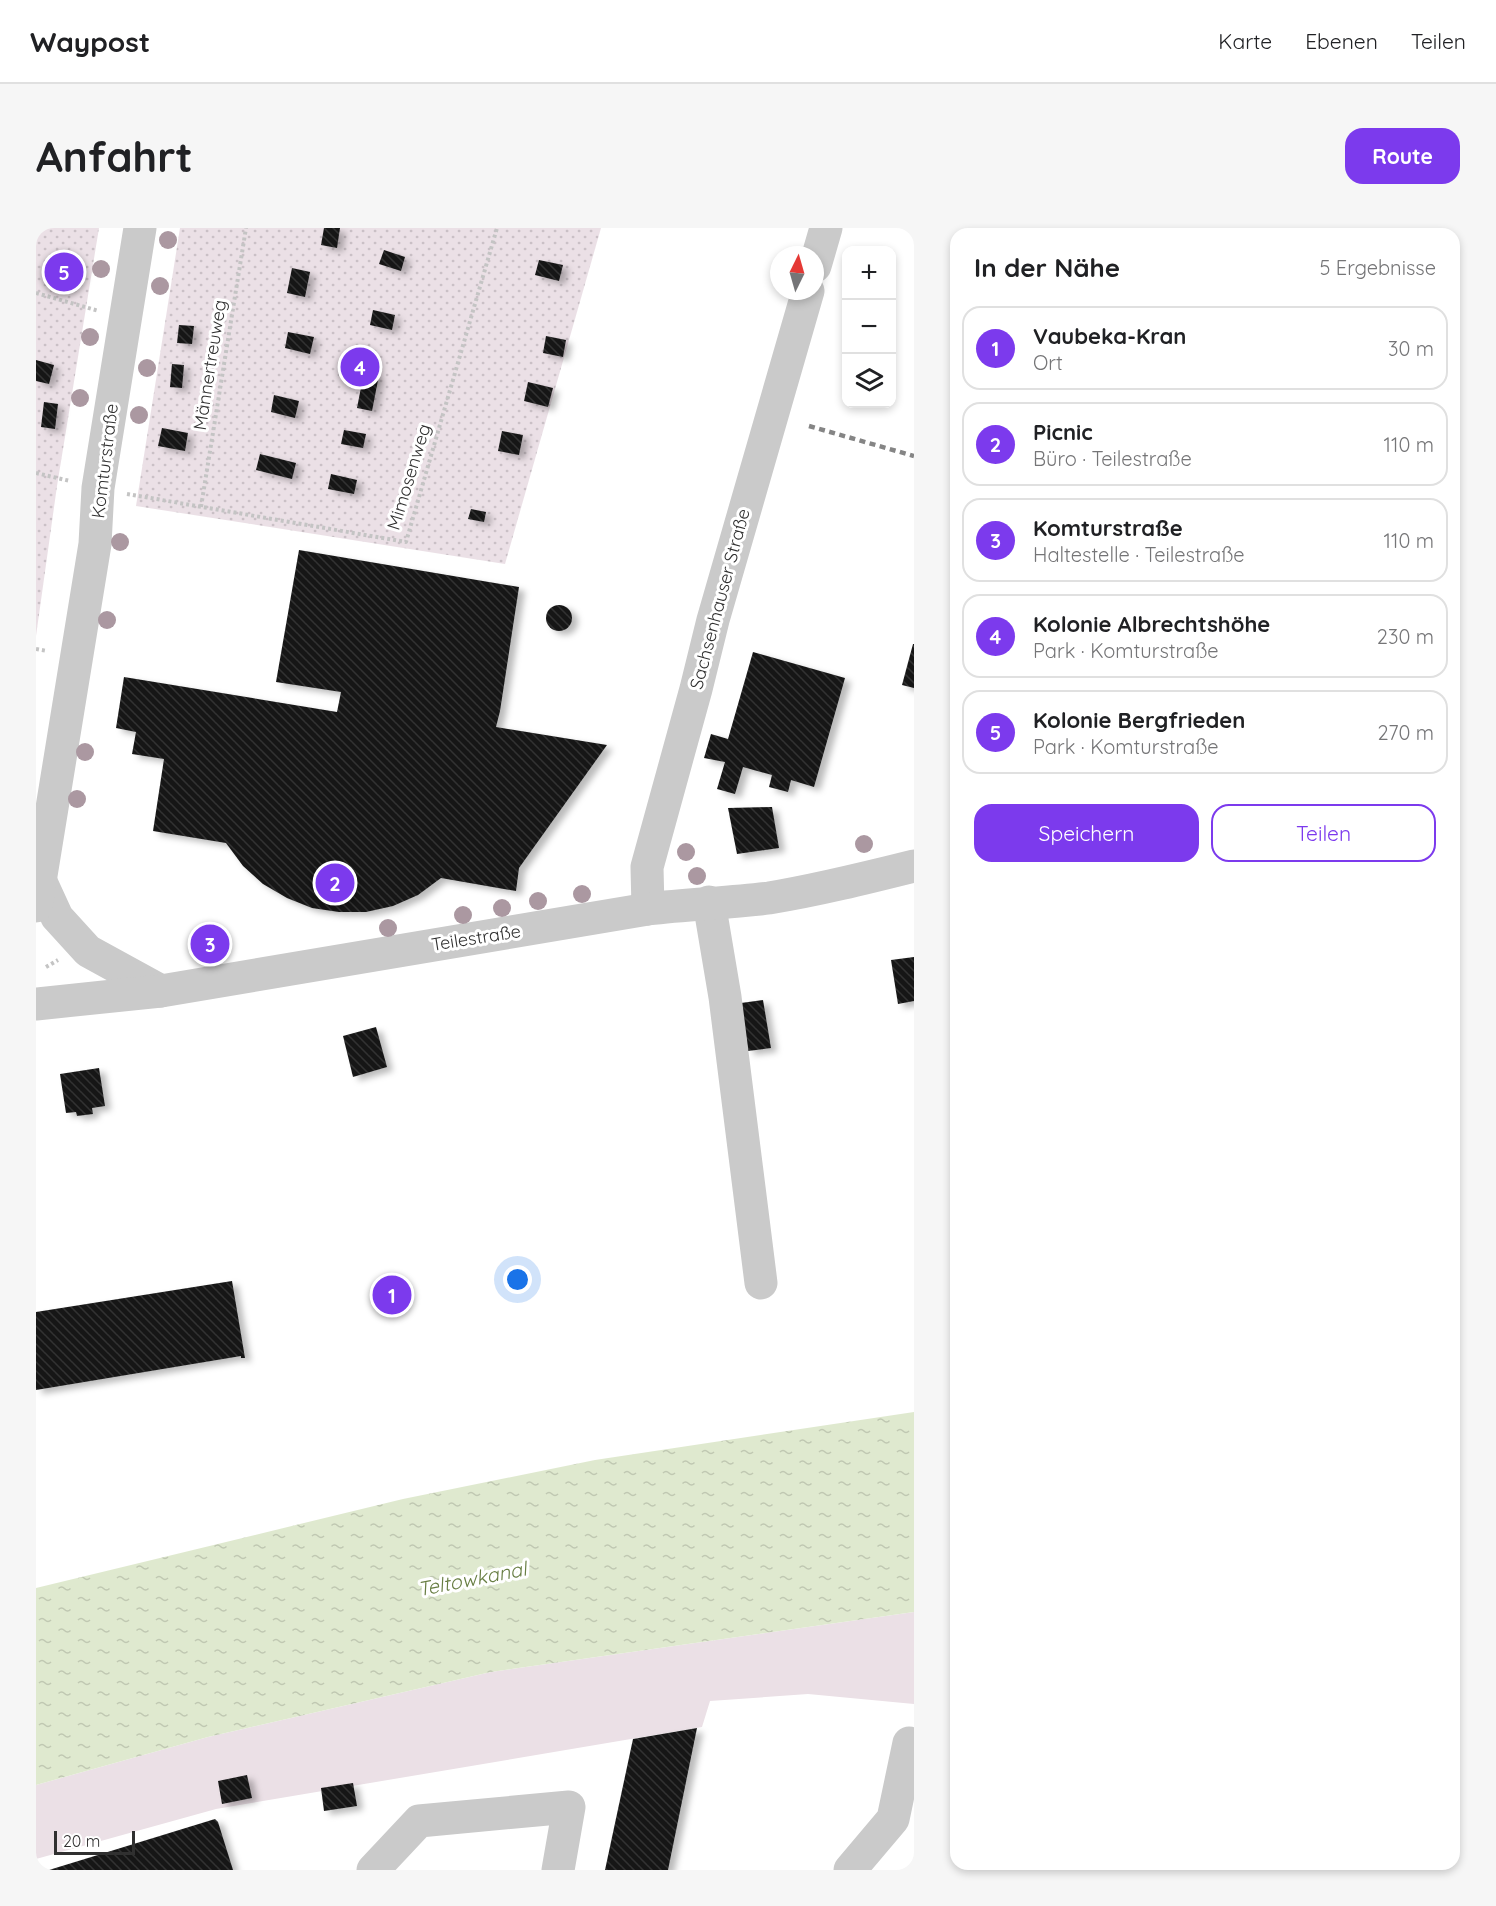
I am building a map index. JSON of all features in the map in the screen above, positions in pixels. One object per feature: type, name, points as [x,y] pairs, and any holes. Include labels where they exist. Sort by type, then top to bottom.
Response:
[{"type":"street","name":"Komturstraße","points":[[38,893],[95,544],[98,488],[140,228]]},
{"type":"street","points":[[821,246],[826,228]]},
{"type":"street","name":"Sachsenhauser Straße","points":[[648,909],[647,867],[696,689],[712,620],[805,300]]},
{"type":"street","name":"Teilestraße","points":[[36,1004],[161,991],[648,909],[784,895],[914,866]]},
{"type":"street","points":[[38,893],[88,951],[161,991]]},
{"type":"street","points":[[709,902],[725,997],[761,1283]]},
{"type":"street","points":[[850,1870],[893,1819],[909,1743]]},
{"type":"street","points":[[373,1870],[419,1821],[569,1807],[558,1870]]},
{"type":"path","name":"Männertreuweg","points":[[201,507],[246,228]]},
{"type":"path","name":"Mimosenweg","points":[[98,488],[406,542],[496,228]]},
{"type":"path","points":[[36,293],[126,318]]},
{"type":"shaded area","points":[[36,228],[99,228],[57,486],[36,636]]},
{"type":"shaded area","points":[[180,228],[601,228],[505,564],[136,506]]},
{"type":"shaded area","points":[[914,1612],[914,1704],[808,1694],[710,1701],[702,1727],[216,1809],[36,1859],[36,1785],[208,1737],[491,1672]]},
{"type":"water","name":"Teltowkanal","points":[[914,1412],[914,1612],[491,1672],[208,1737],[36,1785],[36,1588],[403,1499],[595,1460]]},
{"type":"building","points":[[324,228],[340,228],[337,248],[321,245]]},
{"type":"building","points":[[384,250],[405,257],[401,271],[379,264]]},
{"type":"building","points":[[539,260],[563,265],[559,281],[535,275]]},
{"type":"building","points":[[292,268],[310,272],[305,297],[287,293]]},
{"type":"building","points":[[373,310],[395,315],[392,330],[370,325]]},
{"type":"building","points":[[179,325],[194,326],[192,344],[177,343]]},
{"type":"building","points":[[288,332],[314,337],[310,354],[285,348]]},
{"type":"building","points":[[546,336],[566,340],[563,357],[543,353]]},
{"type":"building","points":[[36,360],[54,365],[49,384],[36,381]]},
{"type":"building","points":[[172,364],[184,365],[182,388],[170,387]]},
{"type":"building","points":[[364,372],[379,375],[372,411],[357,408]]},
{"type":"building","points":[[528,382],[553,388],[548,407],[524,401]]},
{"type":"building","points":[[274,395],[299,401],[295,418],[271,412]]},
{"type":"building","points":[[44,402],[58,404],[55,429],[41,427]]},
{"type":"building","points":[[162,428],[188,433],[185,451],[158,446]]},
{"type":"building","points":[[344,430],[366,434],[363,448],[341,444]]},
{"type":"building","points":[[502,431],[523,435],[519,455],[498,451]]},
{"type":"building","points":[[260,454],[296,463],[292,479],[256,470]]},
{"type":"building","points":[[331,474],[357,480],[354,494],[328,489]]},
{"type":"building","points":[[471,509],[486,512],[484,522],[468,519]]},
{"type":"building","points":[[299,550],[519,587],[496,727],[607,745],[519,868],[516,891],[441,878],[418,895],[393,906],[366,912],[339,912],[312,908],[287,898],[263,884],[243,866],[226,843],[153,831],[164,759],[132,754],[136,732],[116,728],[124,677],[337,712],[341,692],[276,682]]},
{"type":"building","points":[[559,605],[568,609],[572,618],[568,627],[559,631],[550,627],[546,618],[550,609]]},
{"type":"building","points":[[914,644],[914,688],[902,685]]},
{"type":"building","points":[[753,652],[845,678],[814,787],[791,780],[788,792],[769,787],[772,775],[743,767],[735,794],[717,789],[725,762],[704,758],[711,734],[728,739]]},
{"type":"building","points":[[772,807],[779,848],[737,854],[728,808]]},
{"type":"building","points":[[914,957],[914,1001],[898,1004],[891,960]]},
{"type":"building","points":[[763,1000],[771,1048],[748,1051],[741,1003]]},
{"type":"building","points":[[376,1027],[387,1067],[353,1077],[343,1036]]},
{"type":"building","points":[[99,1068],[105,1106],[92,1108],[93,1114],[77,1116],[76,1112],[66,1113],[60,1074]]},
{"type":"building","points":[[232,1281],[245,1358],[241,1356],[36,1390],[36,1312]]},
{"type":"building","points":[[697,1728],[668,1870],[605,1870],[633,1739]]},
{"type":"building","points":[[247,1775],[252,1798],[222,1804],[218,1781]]},
{"type":"building","points":[[353,1783],[357,1806],[324,1811],[321,1788]]},
{"type":"building","points":[[215,1819],[218,1822],[233,1870],[49,1870]]},
{"type":"railway","points":[[809,426],[914,456]]},
{"type":"place","name":"Kolonie Bergfrieden","points":[[64,272]]},
{"type":"place","name":"Kolonie Albrechtshöhe","points":[[360,367]]},
{"type":"place","name":"Picnic","points":[[335,883]]},
{"type":"place","name":"Komturstraße","points":[[210,944]]},
{"type":"place","name":"Vaubeka-Kran","points":[[392,1295]]}]
